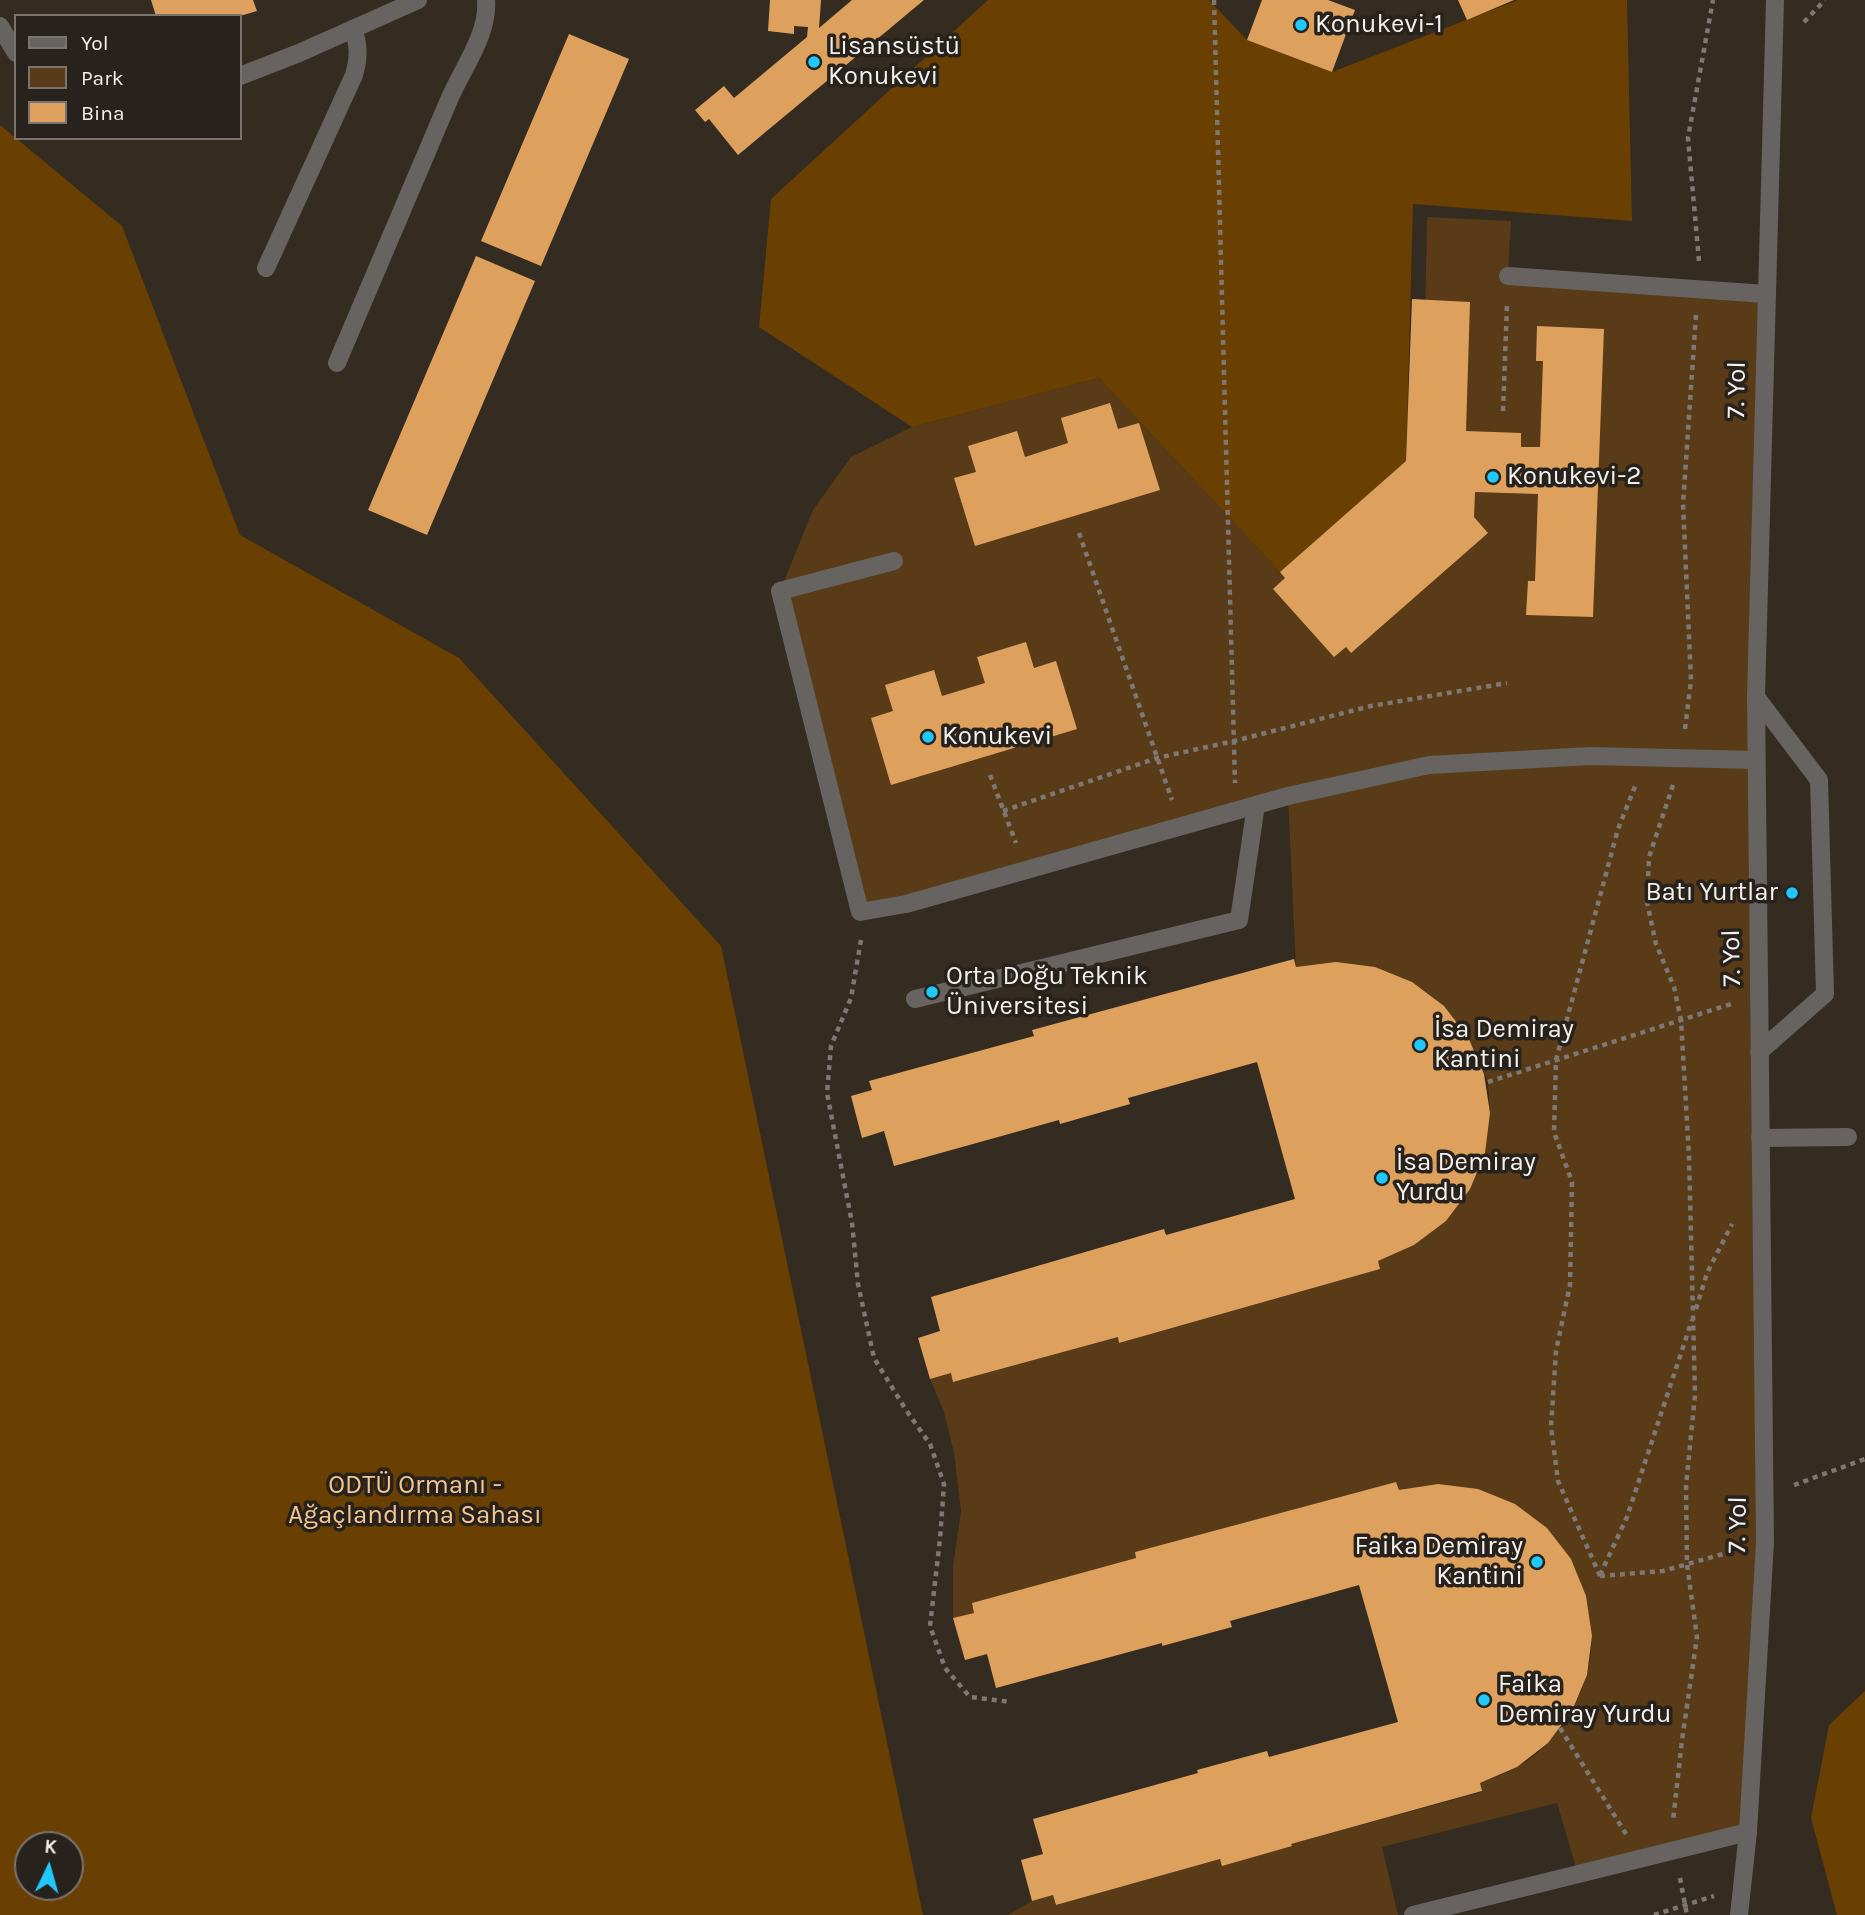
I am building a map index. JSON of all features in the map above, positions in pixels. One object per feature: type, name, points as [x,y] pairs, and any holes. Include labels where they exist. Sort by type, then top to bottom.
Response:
[{"type":"street","points":[[242,75],[418,0]]},
{"type":"street","points":[[337,363],[485,22],[486,0]]},
{"type":"street","name":"7. Yol","points":[[1739,1915],[1748,1832],[1765,1542],[1756,697],[1775,0]]},
{"type":"street","points":[[0,26],[14,50]]},
{"type":"street","points":[[267,268],[354,75],[358,47],[352,29]]},
{"type":"street","points":[[1508,276],[1766,294]]},
{"type":"street","points":[[894,561],[780,591],[860,912],[906,904],[1256,805],[1429,765],[1590,756],[1756,760]]},
{"type":"street","points":[[1756,697],[1819,780],[1825,994],[1759,1052]]},
{"type":"street","points":[[915,999],[1239,920],[1256,805]]},
{"type":"street","points":[[1760,1138],[1848,1137]]},
{"type":"street","points":[[1413,1915],[1748,1832]]},
{"type":"path","points":[[1214,0],[1236,811]]},
{"type":"path","points":[[1687,1915],[1672,1813],[1697,1637],[1687,1564],[1686,1486],[1695,1395],[1689,1156],[1681,1020],[1674,987],[1656,944],[1647,902],[1648,857],[1681,758],[1691,680],[1683,504],[1700,267],[1688,138],[1713,0]]},
{"type":"path","points":[[1503,411],[1508,276]]},
{"type":"path","points":[[1079,533],[1181,826]]},
{"type":"path","points":[[1003,811],[1157,758],[1371,706],[1507,683]]},
{"type":"path","points":[[1600,1576],[1558,1481],[1551,1427],[1556,1351],[1570,1285],[1572,1182],[1554,1132],[1556,1060],[1618,830],[1647,758]]},
{"type":"path","points":[[990,775],[1027,870]]},
{"type":"path","points":[[860,912],[861,947],[851,998],[831,1046],[827,1093],[852,1223],[858,1284],[874,1358],[930,1444],[944,1484],[930,1626],[945,1668],[970,1697],[1011,1702]]},
{"type":"path","points":[[1488,1082],[1758,995]]},
{"type":"path","points":[[1600,1576],[1627,1517],[1707,1273],[1737,1213]]},
{"type":"path","points":[[1764,1496],[1865,1459]]},
{"type":"path","points":[[1600,1576],[1663,1571],[1765,1542]]},
{"type":"path","points":[[1560,1728],[1642,1858]]},
{"type":"path","points":[[1654,1915],[1742,1888]]},
{"type":"shaded area","name":"Orta Doğu Teknik Üniversitesi","points":[[0,0],[1865,0],[1865,1915],[0,1915]]},
{"type":"green space","points":[[988,0],[1209,0],[1247,40],[1332,72],[1518,0],[1627,0],[1632,221],[1413,204],[1406,461],[1280,572],[1099,378],[912,427],[759,327],[771,199]]},
{"type":"green space","name":"ODTÜ Ormanı - Ağaçlandırma Sahası","points":[[0,125],[14,137],[14,140],[18,140],[122,226],[240,535],[459,658],[721,946],[923,1915],[0,1915]]},
{"type":"green space","points":[[1427,217],[1511,221],[1508,275],[1766,294],[1756,697],[1765,1542],[1748,1832],[1578,1874],[1557,1803],[1382,1847],[1398,1915],[1008,1915],[1032,1901],[1053,1895],[1056,1905],[1220,1859],[1222,1865],[1482,1792],[1480,1783],[1515,1768],[1547,1744],[1572,1710],[1588,1672],[1591,1632],[1588,1613],[1571,1559],[1399,1490],[1396,1482],[1135,1552],[1136,1558],[972,1603],[974,1613],[953,1618],[953,1566],[961,1511],[954,1453],[944,1412],[930,1379],[951,1373],[954,1382],[1118,1337],[1120,1343],[1380,1269],[1378,1261],[1414,1245],[1446,1221],[1490,1113],[1488,1082],[1468,1037],[1444,1006],[1296,967],[1288,797],[860,912],[780,591],[813,510],[851,457],[912,427],[1099,378],[1280,572],[1422,469]]},
{"type":"green space","points":[[1865,1691],[1865,1915],[1837,1915],[1811,1818],[1829,1725]]},
{"type":"building","points":[[151,0],[253,0],[257,11],[242,15],[155,14]]},
{"type":"building","name":"Lisansüstü Konukevi","points":[[770,0],[821,0],[819,28],[852,0],[924,0],[738,155],[709,119],[705,122],[695,110],[724,86],[734,98],[807,37],[808,27],[794,26],[794,34],[768,31]]},
{"type":"building","name":"Konukevi-1","points":[[1262,0],[1328,0],[1355,10],[1332,72],[1247,40]]},
{"type":"building","name":"Konukevi-1","points":[[1458,0],[1514,0],[1467,20]]},
{"type":"building","points":[[569,34],[629,59],[541,266],[481,241]]},
{"type":"building","points":[[476,256],[535,281],[427,535],[368,510]]},
{"type":"building","name":"Konukevi-2","points":[[1412,299],[1470,302],[1466,431],[1521,433],[1521,447],[1540,447],[1543,361],[1536,361],[1537,326],[1604,329],[1593,617],[1526,615],[1528,581],[1535,581],[1538,494],[1475,492],[1474,517],[1488,533],[1351,653],[1346,647],[1334,657],[1273,589],[1285,578],[1280,572],[1406,461]]},
{"type":"building","points":[[1110,403],[1118,429],[1139,423],[1160,490],[975,546],[954,478],[976,472],[968,446],[1017,431],[1025,457],[1068,443],[1061,418]]},
{"type":"building","points":[[1026,642],[1034,668],[1056,661],[1077,729],[891,785],[871,718],[893,711],[885,685],[934,670],[942,696],[985,683],[977,657]]},
{"type":"building","name":"İsa Demiray Yurdu","points":[[1294,959],[1296,967],[1336,962],[1375,967],[1412,982],[1444,1006],[1468,1037],[1484,1074],[1490,1113],[1485,1153],[1470,1189],[1446,1221],[1414,1245],[1378,1261],[1380,1269],[1119,1343],[1118,1337],[953,1382],[951,1373],[930,1379],[918,1338],[940,1331],[931,1297],[1164,1229],[1166,1235],[1295,1199],[1257,1062],[1128,1098],[1130,1104],[1060,1124],[1059,1120],[894,1166],[884,1131],[862,1138],[851,1096],[872,1090],[869,1081],[1034,1036],[1032,1030]]},
{"type":"building","name":"Faika Demiray Yurdu","points":[[1396,1482],[1399,1490],[1438,1484],[1478,1489],[1515,1504],[1547,1528],[1571,1559],[1586,1596],[1592,1636],[1587,1675],[1572,1711],[1548,1743],[1517,1767],[1480,1783],[1482,1791],[1222,1866],[1220,1859],[1056,1905],[1053,1895],[1032,1901],[1021,1860],[1043,1854],[1033,1819],[1267,1751],[1269,1757],[1398,1722],[1359,1585],[1230,1621],[1232,1627],[996,1688],[987,1654],[965,1660],[953,1618],[974,1613],[972,1603],[1136,1558],[1135,1552]]},
{"type":"place","name":"Konukevi-1","points":[[1301,25]]},
{"type":"place","name":"Lisansüstü Konukevi","points":[[814,62]]},
{"type":"place","name":"Konukevi-2","points":[[1493,477]]},
{"type":"place","name":"Konukevi","points":[[928,737]]},
{"type":"place","name":"Batı Yurtlar","points":[[1792,893]]},
{"type":"place","name":"Orta Doğu Teknik Üniversitesi","points":[[932,992]]},
{"type":"place","name":"İsa Demiray Kantini","points":[[1420,1045]]},
{"type":"place","name":"İsa Demiray Yurdu","points":[[1382,1178]]},
{"type":"place","name":"Faika Demiray Kantini","points":[[1537,1562]]},
{"type":"place","name":"Faika Demiray Yurdu","points":[[1484,1700]]}]
